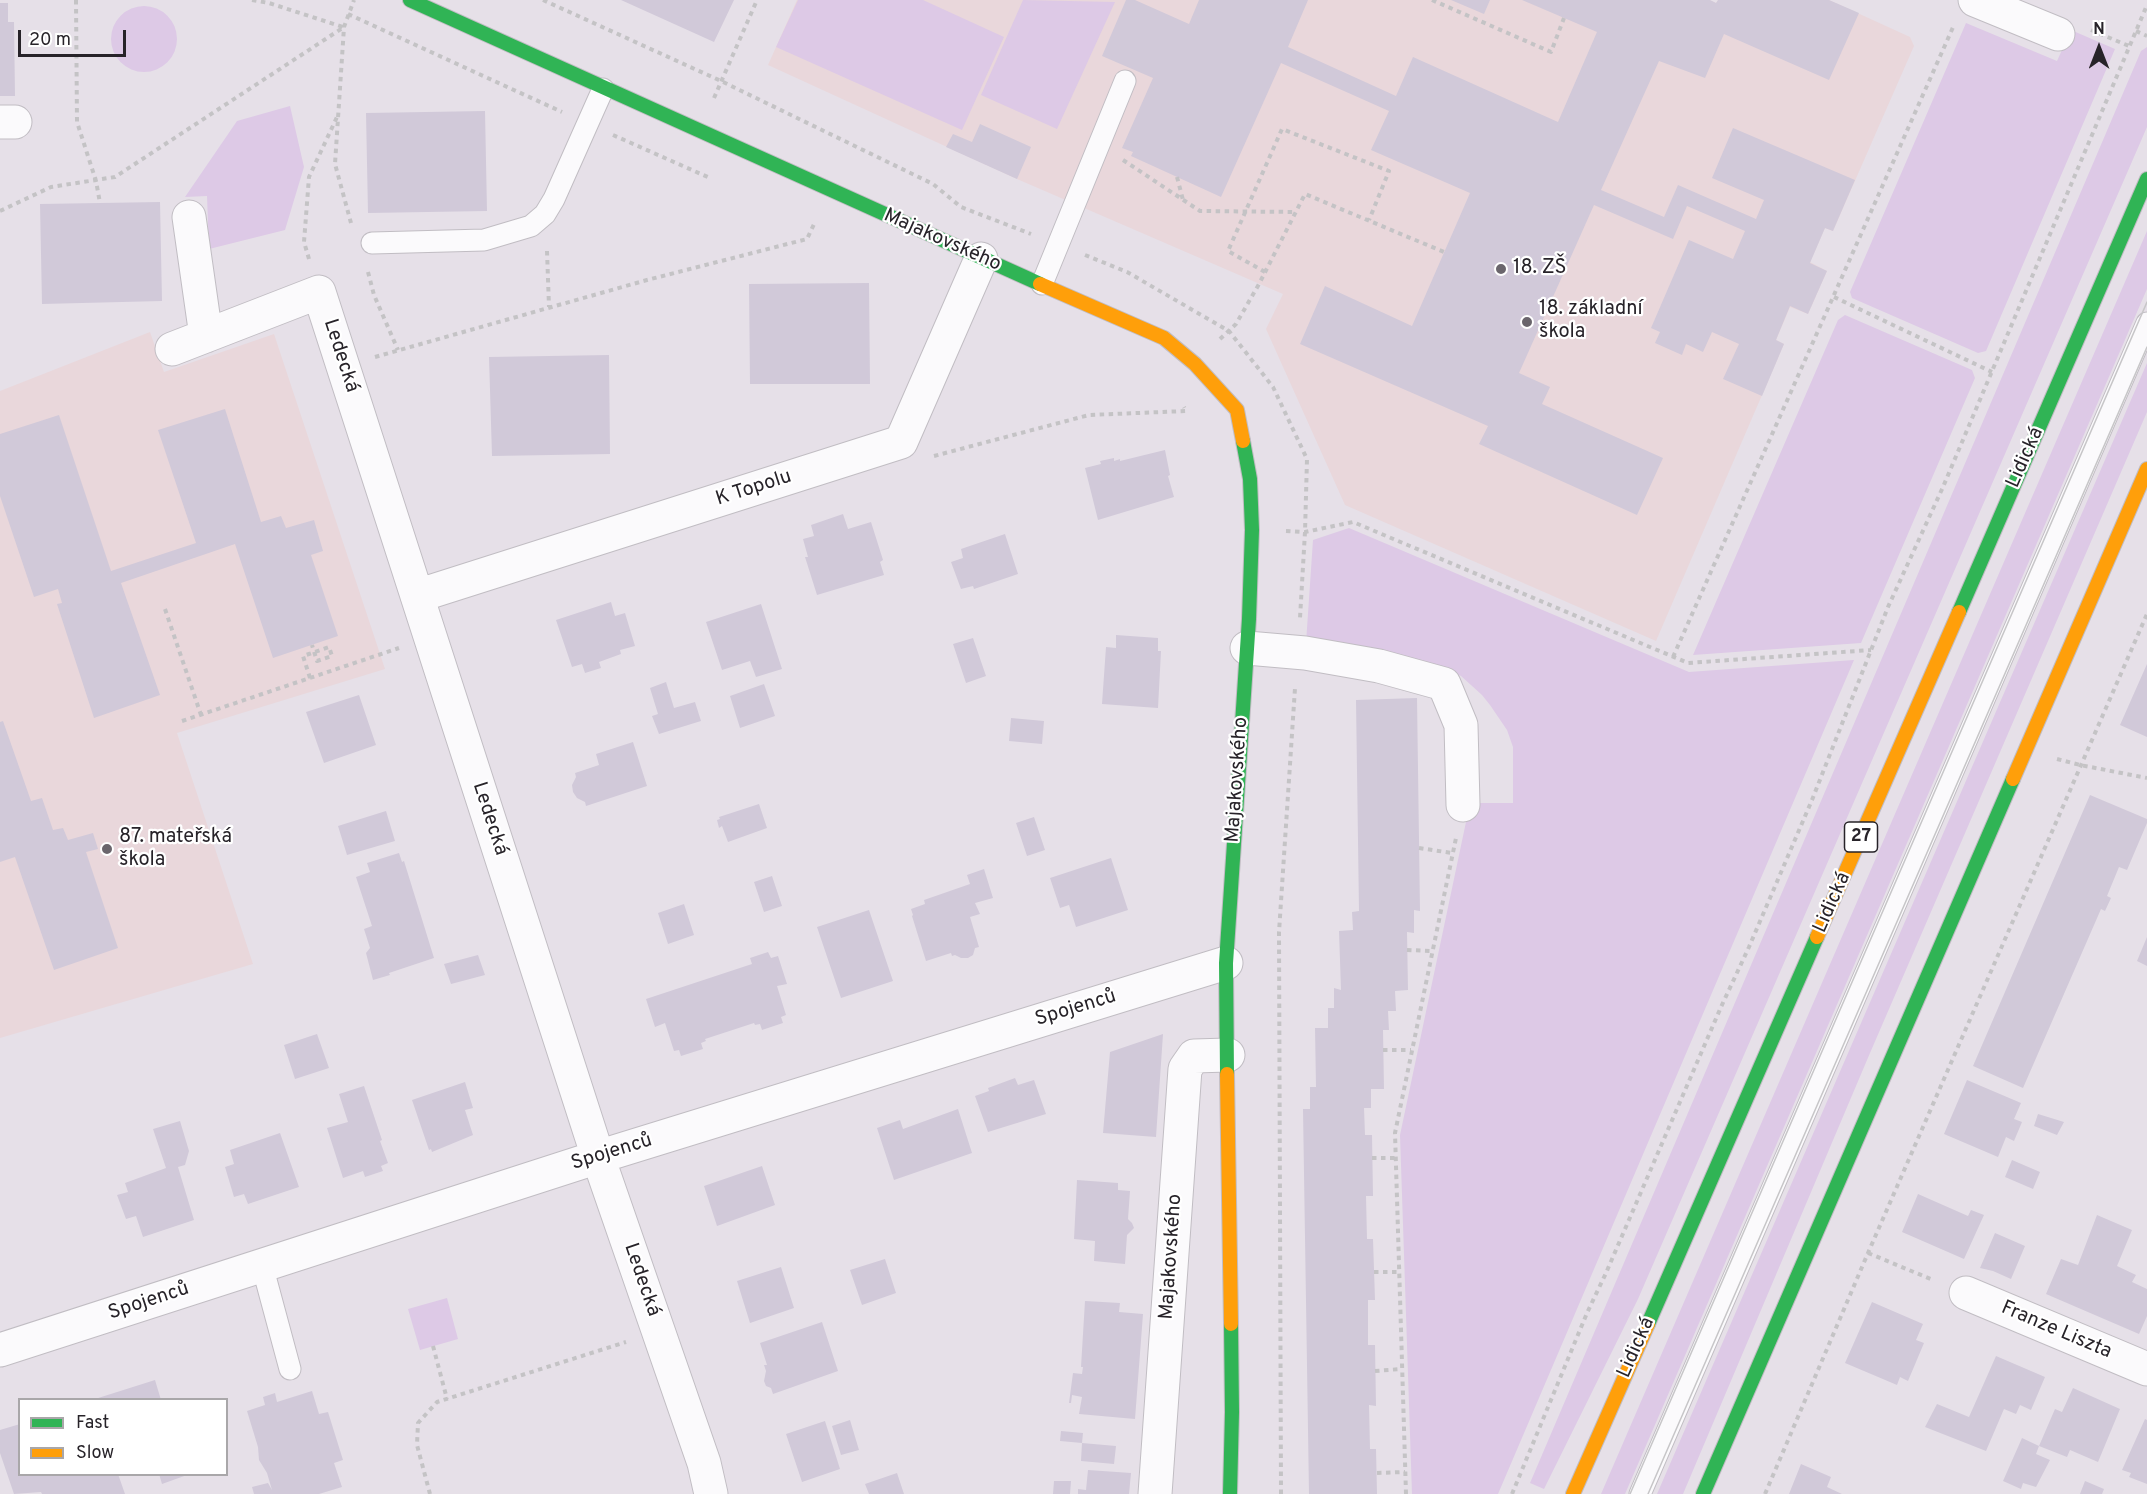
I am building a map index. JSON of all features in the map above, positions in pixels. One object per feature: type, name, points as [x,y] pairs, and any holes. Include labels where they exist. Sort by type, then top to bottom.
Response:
[{"type":"main road","name":"Majakovského","points":[[410,0],[981,259],[1164,338],[1195,364],[1237,410],[1250,479],[1252,530],[1247,648],[1227,963],[1232,1412],[1230,1494]]},
{"type":"main road","name":"Lidická","points":[[1573,1494],[1761,1068],[2147,179]]},
{"type":"main road","points":[[1703,1494],[2147,469]]},
{"type":"street","points":[[1966,10],[2058,34]]},
{"type":"street","points":[[189,217],[206,336]]},
{"type":"street","points":[[901,442],[981,259]]},
{"type":"street","name":"Ledecká","points":[[172,349],[319,292],[598,1157],[704,1463],[711,1494]]},
{"type":"street","name":"K Topolu","points":[[417,596],[901,442]]},
{"type":"street","points":[[1247,648],[1297,653],[1379,666],[1444,684],[1461,725],[1460,819]]},
{"type":"street","name":"Spojenců","points":[[0,1350],[598,1157],[1227,963]]},
{"type":"street","name":"Majakovského","points":[[1155,1494],[1185,1069],[1194,1056],[1228,1055]]},
{"type":"street","name":"Franze Liszta","points":[[1966,1293],[2147,1369]]},
{"type":"lane","points":[[1042,284],[1125,81]]},
{"type":"lane","points":[[372,243],[483,240],[531,226],[554,199],[603,89]]},
{"type":"lane","points":[[1640,1494],[2147,322]]},
{"type":"lane","points":[[262,1265],[290,1370]]},
{"type":"path","points":[[76,0],[76,122],[96,181],[100,203]]},
{"type":"path","points":[[252,0],[269,3],[344,27]]},
{"type":"path","points":[[319,292],[304,242],[309,177],[339,114],[344,27],[354,0]]},
{"type":"path","points":[[543,0],[721,81],[933,184],[961,207],[1059,244]]},
{"type":"path","points":[[699,132],[757,0]]},
{"type":"path","points":[[1432,0],[1551,52],[1564,18]]},
{"type":"path","points":[[1512,1494],[1587,1313],[1803,820],[1871,650],[1992,372],[2147,5]]},
{"type":"path","points":[[1673,657],[1834,297],[1966,10]]},
{"type":"path","points":[[0,211],[51,187],[115,177],[344,27]]},
{"type":"path","points":[[2136,31],[2147,36]]},
{"type":"path","points":[[1265,272],[1228,251],[1282,129],[1389,171],[1369,220]]},
{"type":"path","points":[[1100,145],[1200,211],[1296,212]]},
{"type":"path","points":[[1177,177],[1183,201]]},
{"type":"path","points":[[398,350],[549,307],[807,239],[831,191]]},
{"type":"path","points":[[901,442],[921,459],[1089,415],[1186,411],[1174,387],[1236,324],[1305,194],[1444,252]]},
{"type":"path","points":[[541,217],[547,226],[549,307]]},
{"type":"path","points":[[1834,297],[1992,372]]},
{"type":"path","points":[[1252,530],[1305,532],[1353,522],[1688,663],[1871,650]]},
{"type":"path","points":[[165,609],[201,714]]},
{"type":"path","points":[[1281,1494],[1279,932],[1300,609]]},
{"type":"path","points":[[1765,1494],[2079,765],[2147,614]]},
{"type":"path","points":[[182,721],[431,638]]},
{"type":"path","points":[[310,678],[303,656],[309,654],[319,650],[329,647],[332,656],[317,661],[314,653],[312,645]]},
{"type":"path","points":[[2025,750],[2079,765],[2147,778]]},
{"type":"path","points":[[1406,1494],[1395,1133],[1460,819]]},
{"type":"path","points":[[1419,848],[1452,853]]},
{"type":"path","points":[[1407,950],[1432,951]]},
{"type":"path","points":[[1383,1050],[1411,1050]]},
{"type":"path","points":[[1372,1158],[1395,1158]]},
{"type":"path","points":[[1868,1253],[1966,1293]]},
{"type":"path","points":[[1374,1272],[1398,1272]]},
{"type":"path","points":[[430,1494],[417,1445],[418,1423],[437,1402],[622,1343]]},
{"type":"path","points":[[433,1347],[447,1398]]},
{"type":"path","points":[[1375,1371],[1402,1370]]},
{"type":"path","points":[[1377,1473],[1405,1472]]},
{"type":"shaded area","name":"18. základní škola","points":[[797,0],[1710,0],[1716,3],[1718,0],[1829,0],[1910,37],[1914,46],[1833,231],[1825,228],[1810,262],[1827,271],[1808,314],[1790,307],[1776,340],[1784,344],[1656,641],[1345,505],[1266,329],[1283,294],[1017,179],[768,65]]},
{"type":"shaded area","points":[[798,0],[923,0],[1004,37],[962,130],[776,47]]},
{"type":"shaded area","points":[[1023,0],[1115,2],[1057,129],[981,95]]},
{"type":"shaded area","points":[[144,6],[157,8],[167,16],[175,26],[177,39],[175,52],[167,62],[157,70],[144,72],[131,70],[121,62],[113,52],[111,39],[113,26],[121,16],[131,8]]},
{"type":"shaded area","points":[[1966,23],[2057,61],[2071,30],[2115,49],[1986,351],[1978,353],[1852,298],[1850,292]]},
{"type":"shaded area","points":[[2147,47],[2147,127],[1638,1299],[1544,1489],[1530,1483],[2141,51]]},
{"type":"shaded area","points":[[290,106],[304,167],[285,230],[209,249],[207,196],[185,197],[237,121]]},
{"type":"shaded area","points":[[2147,231],[2147,289],[1625,1494],[1601,1494]]},
{"type":"shaded area","points":[[1845,315],[1972,370],[1975,378],[1861,643],[1693,655],[1838,320]]},
{"type":"shaded area","points":[[150,332],[164,372],[274,334],[385,669],[177,733],[253,964],[0,1038],[0,391]]},
{"type":"shaded area","points":[[2147,363],[2147,412],[1870,1053],[1683,1494],[1657,1494]]},
{"type":"shaded area","points":[[1349,528],[1689,672],[1854,660],[1498,1494],[1412,1494],[1400,1135],[1470,803],[1513,803],[1513,747],[1507,730],[1490,705],[1461,676],[1439,666],[1306,643],[1313,540]]},
{"type":"shaded area","points":[[447,1298],[458,1339],[420,1350],[408,1309]]},
{"type":"building","points":[[621,0],[734,0],[714,42]]},
{"type":"building","points":[[1126,0],[1135,0],[1189,24],[1199,0],[1308,0],[1288,47],[1396,96],[1413,57],[1558,122],[1597,32],[1522,0],[1710,0],[1716,3],[1718,0],[1829,0],[1859,13],[1829,80],[1724,34],[1705,78],[1659,61],[1601,190],[1664,217],[1678,185],[1756,219],[1764,200],[1712,178],[1733,128],[1855,180],[1833,231],[1825,228],[1810,263],[1827,271],[1808,314],[1790,306],[1776,340],[1784,344],[1762,396],[1723,379],[1739,344],[1712,332],[1703,352],[1686,344],[1682,355],[1655,343],[1660,332],[1651,328],[1689,240],[1733,259],[1745,231],[1687,206],[1673,239],[1594,205],[1519,373],[1550,387],[1542,404],[1663,458],[1637,515],[1479,444],[1488,426],[1300,344],[1325,286],[1412,326],[1470,193],[1371,150],[1389,111],[1281,63],[1221,197],[1131,156],[1133,152],[1122,148],[1153,78],[1102,56]]},
{"type":"building","points":[[1451,0],[1490,0],[1484,14]]},
{"type":"building","points":[[0,3],[8,3],[8,22],[14,22],[15,96],[0,96]]},
{"type":"building","points":[[485,111],[487,211],[368,213],[366,113]]},
{"type":"building","points":[[980,124],[1031,147],[1017,179],[946,147],[953,134],[972,142]]},
{"type":"building","points":[[160,202],[162,301],[42,304],[40,204]]},
{"type":"building","points":[[869,283],[870,384],[750,384],[749,284]]},
{"type":"building","points":[[609,355],[610,454],[492,456],[489,357]]},
{"type":"building","points":[[225,409],[261,522],[281,516],[286,528],[314,520],[323,551],[311,555],[338,636],[273,658],[235,544],[121,583],[160,695],[94,718],[57,604],[62,603],[58,589],[34,597],[0,496],[0,434],[59,415],[111,571],[196,543],[158,430]]},
{"type":"building","points":[[1165,450],[1170,475],[1168,476],[1174,497],[1098,520],[1085,468],[1101,464],[1100,461],[1114,458],[1114,461],[1120,459],[1120,461]]},
{"type":"building","points":[[843,514],[848,529],[871,522],[883,560],[880,562],[884,575],[817,595],[805,557],[808,557],[803,539],[814,536],[811,525]]},
{"type":"building","points":[[1005,534],[1018,574],[974,589],[973,586],[961,589],[951,562],[963,558],[961,549]]},
{"type":"building","points":[[611,602],[615,616],[625,613],[635,646],[620,650],[621,654],[599,662],[601,668],[585,673],[582,664],[572,667],[556,620]]},
{"type":"building","points":[[761,604],[782,669],[756,677],[750,661],[722,670],[706,622]]},
{"type":"building","points":[[1116,635],[1158,638],[1158,651],[1161,651],[1158,708],[1102,704],[1106,647],[1116,648]]},
{"type":"building","points":[[973,638],[986,676],[966,683],[953,644]]},
{"type":"building","points":[[2147,664],[2147,737],[2120,725]]},
{"type":"building","points":[[666,682],[674,708],[695,702],[701,721],[659,734],[652,716],[658,714],[650,688]]},
{"type":"building","points":[[764,684],[775,716],[740,728],[730,696]]},
{"type":"building","points":[[359,695],[376,745],[324,763],[306,712]]},
{"type":"building","points":[[1417,698],[1420,911],[1414,910],[1414,933],[1407,932],[1408,990],[1395,991],[1396,1011],[1388,1011],[1389,1030],[1383,1030],[1384,1089],[1371,1089],[1371,1108],[1364,1108],[1365,1135],[1372,1135],[1373,1196],[1366,1196],[1367,1239],[1373,1239],[1375,1300],[1368,1300],[1368,1345],[1375,1345],[1376,1406],[1369,1405],[1370,1449],[1376,1449],[1377,1494],[1309,1494],[1303,1109],[1310,1109],[1310,1087],[1316,1087],[1315,1028],[1328,1028],[1328,1008],[1334,1008],[1334,988],[1341,990],[1339,931],[1353,930],[1352,912],[1359,911],[1356,700]]},
{"type":"building","points":[[1011,718],[1044,721],[1042,744],[1009,741]]},
{"type":"building","points":[[3,721],[31,801],[42,798],[53,830],[63,828],[68,840],[93,833],[98,849],[86,852],[118,948],[54,970],[15,857],[0,862],[0,722]]},
{"type":"building","points":[[633,742],[647,786],[586,806],[585,802],[577,798],[573,792],[575,773],[599,765],[596,754]]},
{"type":"building","points":[[2090,795],[2147,819],[2147,823],[2127,870],[2119,867],[2107,896],[2111,898],[2105,911],[2101,909],[2023,1088],[1973,1066]]},
{"type":"building","points":[[759,804],[767,828],[728,842],[722,826],[719,828],[717,820],[720,819],[719,817]]},
{"type":"building","points":[[386,811],[395,841],[347,855],[338,826]]},
{"type":"building","points":[[1034,817],[1045,850],[1027,856],[1016,823]]},
{"type":"building","points":[[399,853],[402,862],[404,861],[434,958],[373,980],[366,953],[370,948],[364,929],[372,926],[356,877],[370,872],[367,863]]},
{"type":"building","points":[[1111,858],[1128,910],[1076,927],[1069,905],[1060,908],[1050,878]]},
{"type":"building","points":[[984,869],[993,898],[975,903],[980,914],[970,917],[979,947],[975,948],[973,955],[968,958],[952,956],[951,953],[926,961],[911,909],[925,904],[924,900],[970,884],[967,875]]},
{"type":"building","points":[[772,876],[782,906],[764,912],[754,882]]},
{"type":"building","points":[[684,904],[694,935],[668,944],[658,913]]},
{"type":"building","points":[[869,910],[893,981],[841,998],[817,927]]},
{"type":"building","points":[[2147,937],[2147,966],[2137,961]]},
{"type":"building","points":[[768,952],[771,958],[778,956],[787,984],[777,986],[786,1015],[781,1017],[783,1023],[762,1030],[760,1024],[755,1025],[754,1023],[705,1039],[706,1041],[701,1043],[703,1049],[681,1056],[679,1050],[674,1051],[665,1023],[655,1027],[646,999],[752,964],[750,958]]},
{"type":"building","points":[[478,955],[485,975],[451,984],[444,964]]},
{"type":"building","points":[[317,1034],[329,1068],[295,1079],[284,1045]]},
{"type":"building","points":[[1163,1034],[1156,1137],[1103,1133],[1110,1052]]},
{"type":"building","points":[[1015,1078],[1018,1085],[1034,1080],[1046,1114],[988,1132],[975,1096],[989,1091],[988,1088]]},
{"type":"building","points":[[1967,1080],[2021,1103],[2014,1119],[2022,1122],[2014,1141],[2006,1137],[1998,1157],[1944,1134]]},
{"type":"building","points":[[465,1082],[473,1108],[465,1110],[473,1135],[432,1152],[431,1149],[429,1150],[412,1100]]},
{"type":"building","points":[[364,1086],[388,1163],[381,1166],[383,1171],[365,1177],[363,1171],[343,1178],[327,1128],[348,1122],[339,1094]]},
{"type":"building","points":[[958,1109],[972,1153],[894,1180],[877,1128],[900,1120],[903,1129]]},
{"type":"building","points":[[2038,1114],[2064,1122],[2057,1135],[2034,1126]]},
{"type":"building","points":[[180,1121],[189,1151],[185,1165],[178,1167],[194,1220],[143,1237],[136,1216],[126,1219],[117,1195],[128,1192],[125,1183],[166,1168],[153,1129]]},
{"type":"building","points":[[280,1133],[299,1187],[248,1204],[244,1194],[234,1197],[225,1167],[234,1164],[230,1150]]},
{"type":"building","points":[[2012,1160],[2040,1172],[2033,1189],[2005,1177]]},
{"type":"building","points":[[762,1166],[775,1205],[717,1226],[704,1186]]},
{"type":"building","points":[[1077,1180],[1118,1183],[1118,1190],[1130,1191],[1128,1219],[1134,1228],[1127,1235],[1125,1264],[1094,1261],[1095,1241],[1074,1239]]},
{"type":"building","points":[[1918,1194],[1968,1216],[1971,1210],[1984,1215],[1964,1259],[1902,1232]]},
{"type":"building","points":[[2097,1215],[2132,1230],[2117,1266],[2136,1275],[2132,1282],[2147,1289],[2147,1316],[2139,1334],[2046,1294],[2061,1259],[2078,1265]]},
{"type":"building","points":[[1995,1233],[2025,1246],[2011,1279],[1980,1268]]},
{"type":"building","points":[[885,1259],[896,1293],[862,1305],[850,1270]]},
{"type":"building","points":[[781,1267],[794,1308],[750,1323],[737,1281]]},
{"type":"building","points":[[1085,1301],[1120,1303],[1119,1312],[1143,1314],[1135,1419],[1079,1414],[1082,1397],[1072,1395],[1071,1403],[1069,1403],[1073,1373],[1082,1374]]},
{"type":"building","points":[[1872,1302],[1923,1324],[1916,1340],[1924,1343],[1908,1381],[1900,1377],[1897,1385],[1845,1363]]},
{"type":"building","points":[[822,1322],[838,1371],[773,1394],[764,1381],[766,1371],[764,1365],[767,1365],[760,1343]]},
{"type":"building","points":[[1996,1356],[2045,1377],[2031,1410],[2020,1405],[2016,1414],[2004,1409],[1986,1451],[1925,1427],[1937,1404],[1969,1417]]},
{"type":"building","points":[[155,1380],[160,1398],[98,1398]]},
{"type":"building","points":[[2073,1388],[2120,1409],[2098,1462],[2070,1450],[2067,1457],[2039,1446],[2055,1409],[2062,1412]]},
{"type":"building","points":[[312,1391],[319,1414],[328,1412],[343,1460],[334,1463],[342,1487],[319,1494],[254,1494],[252,1487],[268,1483],[272,1490],[267,1473],[259,1460],[258,1447],[247,1411],[265,1405],[263,1397],[275,1393],[277,1402]]},
{"type":"building","points":[[2145,1419],[2147,1420],[2147,1484],[2129,1477],[2131,1473],[2122,1470]]},
{"type":"building","points":[[850,1420],[859,1450],[841,1455],[832,1426]]},
{"type":"building","points":[[825,1421],[840,1469],[802,1482],[786,1434]]},
{"type":"building","points":[[18,1425],[18,1476],[119,1476],[125,1494],[42,1494],[41,1492],[14,1494],[0,1453],[0,1430]]},
{"type":"building","points":[[1061,1431],[1083,1433],[1082,1443],[1060,1441]]},
{"type":"building","points":[[2022,1438],[2039,1446],[2036,1454],[2050,1460],[2036,1487],[2023,1483],[2021,1489],[2003,1481]]},
{"type":"building","points":[[1082,1443],[1116,1446],[1114,1464],[1081,1461]]},
{"type":"building","points":[[1801,1464],[1831,1477],[1827,1487],[1842,1494],[1789,1494]]},
{"type":"building","points":[[1088,1470],[1131,1473],[1129,1494],[1078,1494],[1078,1489],[1086,1490]]},
{"type":"building","points":[[897,1473],[904,1494],[869,1494],[865,1484]]},
{"type":"building","points":[[160,1476],[184,1476],[162,1484]]},
{"type":"building","points":[[1054,1481],[1071,1481],[1070,1494],[1053,1494]]},
{"type":"building","points":[[2085,1481],[2104,1489],[2102,1494],[2080,1494]]},
{"type":"tram line","points":[[1630,1494],[2147,302]]},
{"type":"tram line","points":[[1648,1494],[2147,347]]},
{"type":"traffic: fast","points":[[410,0],[1040,284]]},
{"type":"traffic: fast","points":[[1959,612],[2147,179]]},
{"type":"traffic: fast","points":[[1227,1074],[1226,963],[1249,619],[1252,530],[1250,479],[1243,441]]},
{"type":"traffic: fast","points":[[1703,1494],[2013,779]]},
{"type":"traffic: fast","points":[[1648,1324],[1817,937]]},
{"type":"traffic: fast","points":[[1230,1494],[1231,1324]]},
{"type":"traffic: slow","points":[[1040,284],[1164,338],[1195,364],[1237,410],[1243,441]]},
{"type":"traffic: slow","points":[[2013,779],[2147,469]]},
{"type":"traffic: slow","points":[[1817,937],[1959,612]]},
{"type":"traffic: slow","points":[[1227,1074],[1231,1324]]},
{"type":"traffic: slow","points":[[1573,1494],[1648,1324]]},
{"type":"place","name":"18. ZŠ","points":[[1501,269]]},
{"type":"place","name":"18. základní škola","points":[[1527,322]]},
{"type":"place","name":"87. mateřská škola","points":[[107,849]]}]
